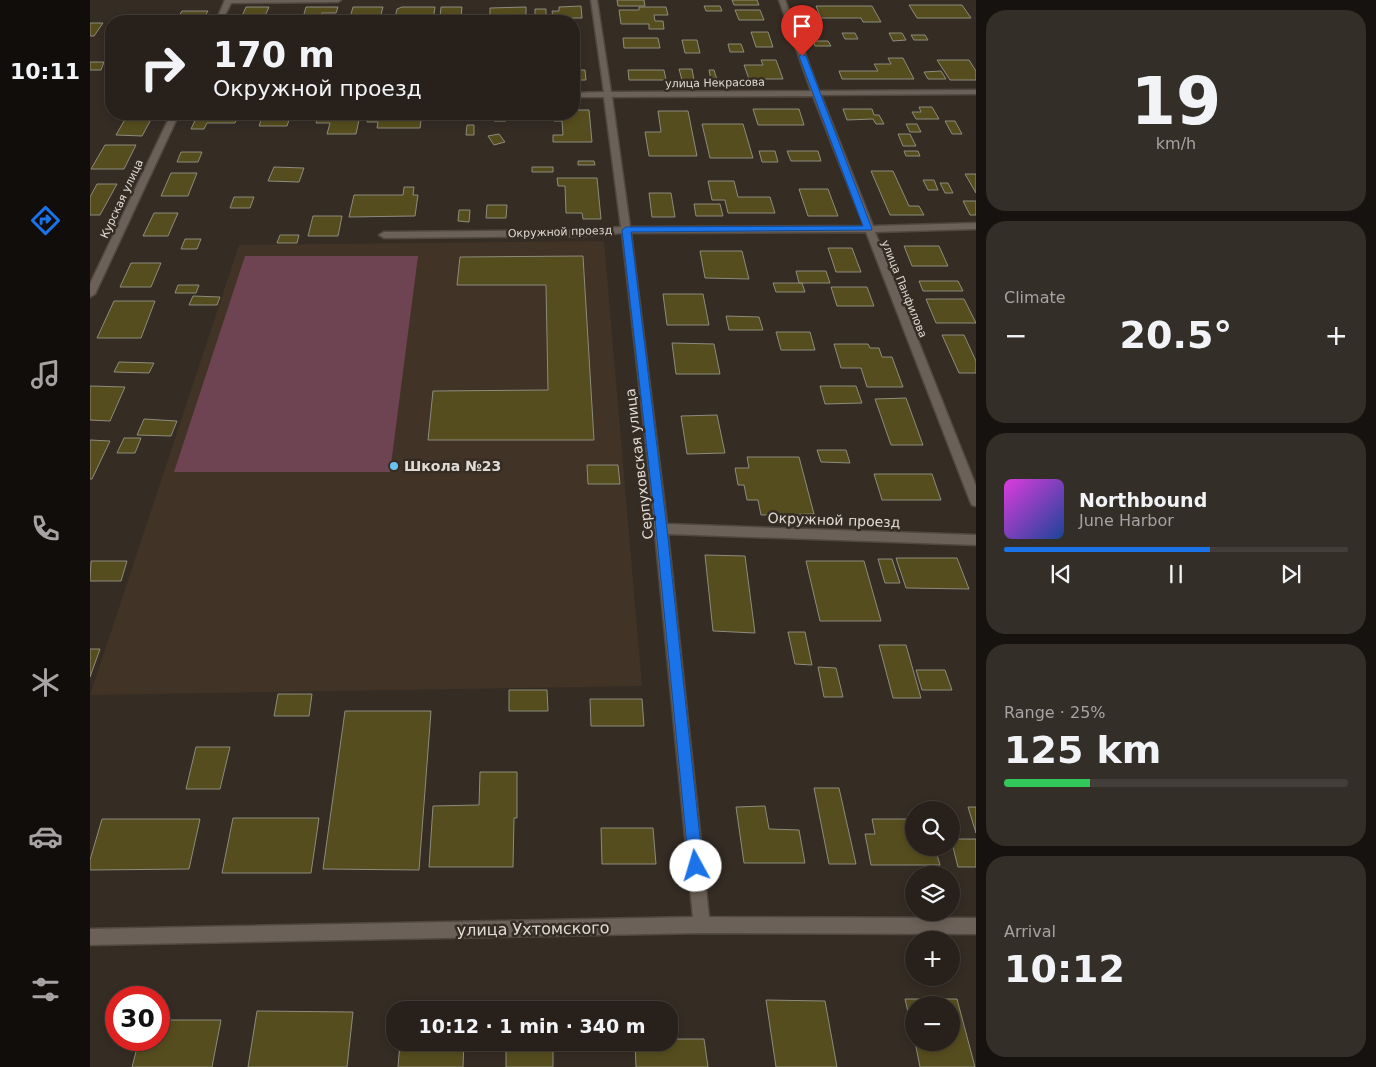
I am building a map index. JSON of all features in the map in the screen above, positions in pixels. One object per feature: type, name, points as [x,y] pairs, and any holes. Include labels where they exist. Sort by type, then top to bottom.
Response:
[{"type":"street","points":[[222,15],[229,1],[338,0]]},
{"type":"street","name":"Серпуховская улица","points":[[594,0],[609,96],[626,230],[661,529],[702,925]]},
{"type":"street","name":"улица Панфилова","points":[[782,0],[868,229],[976,501]]},
{"type":"street","name":"улица Некрасова","points":[[580,95],[976,92]]},
{"type":"street","name":"Курская улица","points":[[90,294],[172,120]]},
{"type":"street","name":"Окружной проезд","points":[[384,235],[976,226]]},
{"type":"street","name":"Окружной проезд","points":[[661,529],[976,540]]},
{"type":"street","name":"улица Ухтомского","points":[[90,937],[702,925],[976,926]]},
{"type":"shaded area","name":"Школа №23","points":[[604,241],[642,686],[90,695],[239,245]]},
{"type":"shaded area","points":[[245,256],[418,256],[390,472],[174,472]]},
{"type":"building","points":[[617,0],[644,0],[645,6],[618,6]]},
{"type":"building","points":[[732,0],[757,0],[759,5],[734,5]]},
{"type":"building","points":[[909,5],[962,5],[971,18],[917,18]]},
{"type":"building","points":[[581,6],[582,18],[580,18],[580,15],[553,15],[552,11],[559,11],[559,7]]},
{"type":"building","points":[[704,6],[720,6],[722,11],[706,11]]},
{"type":"building","points":[[816,6],[872,6],[881,22],[863,22],[861,18],[821,18]]},
{"type":"building","points":[[246,7],[269,7],[265,15],[242,15]]},
{"type":"building","points":[[306,7],[338,7],[336,13],[304,15]]},
{"type":"building","points":[[353,7],[383,7],[381,15],[351,15]]},
{"type":"building","points":[[402,7],[435,7],[434,15],[396,15],[397,9]]},
{"type":"building","points":[[441,7],[462,7],[461,15],[440,15]]},
{"type":"building","points":[[526,7],[526,15],[490,15],[490,8]]},
{"type":"building","points":[[639,7],[666,7],[668,15],[654,15],[655,21],[663,21],[664,29],[649,29],[649,24],[621,24],[619,10],[639,10]]},
{"type":"building","points":[[535,9],[546,9],[546,15],[535,15]]},
{"type":"building","points":[[735,10],[760,10],[764,20],[739,20]]},
{"type":"building","points":[[182,11],[208,11],[206,15],[180,15]]},
{"type":"building","points":[[90,23],[103,23],[94,36],[90,36]]},
{"type":"building","points":[[751,32],[768,32],[773,47],[756,47]]},
{"type":"building","points":[[842,33],[855,33],[858,39],[845,39]]},
{"type":"building","points":[[889,33],[902,33],[906,40],[893,41]]},
{"type":"building","points":[[911,35],[925,35],[928,40],[914,40]]},
{"type":"building","points":[[623,38],[658,38],[660,48],[624,48]]},
{"type":"building","points":[[682,40],[697,40],[700,53],[685,53]]},
{"type":"building","points":[[813,41],[828,41],[831,46],[815,46]]},
{"type":"building","points":[[728,44],[741,44],[744,52],[730,52]]},
{"type":"building","points":[[888,58],[903,58],[914,79],[842,79],[839,71],[878,71],[874,64],[891,64]]},
{"type":"building","points":[[761,60],[776,60],[783,79],[749,79],[744,65],[763,65]]},
{"type":"building","points":[[937,60],[969,60],[976,71],[976,80],[950,80]]},
{"type":"building","points":[[90,62],[104,62],[101,70],[90,70]]},
{"type":"building","points":[[679,69],[692,69],[694,80],[682,80]]},
{"type":"building","points":[[580,70],[585,70],[586,80],[580,80]]},
{"type":"building","points":[[628,70],[664,70],[666,80],[629,80]]},
{"type":"building","points":[[709,70],[714,70],[717,80],[711,80]]},
{"type":"building","points":[[941,71],[946,79],[928,79],[924,72]]},
{"type":"building","points":[[919,107],[932,107],[939,119],[916,119],[912,112],[921,112]]},
{"type":"building","points":[[753,109],[799,109],[804,125],[758,125]]},
{"type":"building","points":[[843,109],[872,109],[874,115],[879,115],[884,124],[876,124],[873,119],[847,120]]},
{"type":"building","points":[[580,110],[589,110],[592,142],[553,142],[553,135],[563,135],[562,121],[554,121],[580,120]]},
{"type":"building","points":[[658,111],[688,111],[697,156],[649,156],[645,132],[661,132]]},
{"type":"building","points":[[125,120],[151,120],[142,136],[116,135]]},
{"type":"building","points":[[195,120],[236,120],[235,123],[207,123],[204,129],[191,129]]},
{"type":"building","points":[[261,120],[289,120],[287,126],[259,126]]},
{"type":"building","points":[[317,120],[359,120],[356,134],[327,134],[330,123],[316,123]]},
{"type":"building","points":[[368,120],[421,120],[420,128],[377,128],[378,122],[367,122]]},
{"type":"building","points":[[945,121],[955,121],[962,134],[952,134]]},
{"type":"building","points":[[702,124],[743,124],[753,158],[710,158]]},
{"type":"building","points":[[906,124],[917,124],[921,132],[910,132]]},
{"type":"building","points":[[467,125],[474,125],[474,135],[466,135]]},
{"type":"building","points":[[499,134],[505,142],[494,145],[488,136]]},
{"type":"building","points":[[898,134],[910,134],[916,146],[903,146]]},
{"type":"building","points":[[105,145],[136,145],[124,169],[91,169]]},
{"type":"building","points":[[759,151],[775,151],[778,162],[762,162]]},
{"type":"building","points":[[787,151],[818,151],[821,161],[791,161]]},
{"type":"building","points":[[904,151],[918,151],[920,156],[906,156]]},
{"type":"building","points":[[181,152],[202,152],[198,162],[177,162]]},
{"type":"building","points":[[578,161],[594,161],[595,165],[578,165]]},
{"type":"building","points":[[274,167],[304,168],[299,182],[268,181]]},
{"type":"building","points":[[532,167],[553,167],[553,172],[532,172]]},
{"type":"building","points":[[871,171],[893,171],[909,206],[919,206],[924,215],[890,215]]},
{"type":"building","points":[[171,173],[197,173],[188,196],[161,196]]},
{"type":"building","points":[[965,174],[976,174],[976,193]]},
{"type":"building","points":[[557,178],[597,178],[601,219],[583,219],[582,213],[566,213],[565,186],[558,186]]},
{"type":"building","points":[[923,180],[934,180],[938,190],[928,190]]},
{"type":"building","points":[[708,181],[734,181],[738,197],[770,197],[775,213],[728,213],[725,200],[712,200]]},
{"type":"building","points":[[940,183],[948,183],[953,193],[945,193]]},
{"type":"building","points":[[97,184],[117,184],[100,215],[90,215],[90,197]]},
{"type":"building","points":[[404,187],[414,187],[413,195],[418,195],[415,216],[349,217],[354,195],[403,195]]},
{"type":"building","points":[[799,189],[828,189],[838,216],[808,216]]},
{"type":"building","points":[[649,193],[671,193],[675,217],[652,217]]},
{"type":"building","points":[[234,197],[254,197],[250,208],[230,208]]},
{"type":"building","points":[[963,201],[976,201],[976,215],[970,215]]},
{"type":"building","points":[[694,204],[720,204],[723,216],[696,216]]},
{"type":"building","points":[[487,205],[507,205],[506,218],[486,218]]},
{"type":"building","points":[[459,210],[470,210],[469,222],[458,221]]},
{"type":"building","points":[[154,213],[178,213],[168,236],[143,236]]},
{"type":"building","points":[[313,216],[342,216],[338,236],[308,236]]},
{"type":"building","points":[[280,235],[299,235],[297,243],[277,243]]},
{"type":"building","points":[[185,239],[201,239],[197,249],[181,249]]},
{"type":"building","points":[[904,246],[939,246],[948,266],[912,266]]},
{"type":"building","points":[[828,248],[852,248],[861,272],[836,272]]},
{"type":"building","points":[[700,251],[742,251],[749,279],[705,278]]},
{"type":"building","points":[[583,256],[594,440],[428,440],[433,391],[548,390],[546,285],[457,285],[460,257]]},
{"type":"building","points":[[131,263],[161,263],[151,287],[120,287]]},
{"type":"building","points":[[796,271],[826,271],[830,283],[799,283]]},
{"type":"building","points":[[919,281],[958,281],[963,291],[923,291]]},
{"type":"building","points":[[773,283],[802,283],[805,292],[776,292]]},
{"type":"building","points":[[178,285],[199,285],[196,293],[175,293]]},
{"type":"building","points":[[831,287],[867,287],[874,306],[837,306]]},
{"type":"building","points":[[663,294],[703,294],[709,325],[667,325]]},
{"type":"building","points":[[193,296],[220,297],[217,305],[189,305]]},
{"type":"building","points":[[926,299],[964,299],[976,323],[936,323]]},
{"type":"building","points":[[114,301],[155,301],[141,338],[97,338]]},
{"type":"building","points":[[726,316],[759,317],[763,330],[729,330]]},
{"type":"building","points":[[776,332],[810,332],[815,350],[781,350]]},
{"type":"building","points":[[942,335],[964,335],[976,361],[976,373],[959,373]]},
{"type":"building","points":[[672,343],[714,344],[720,374],[676,374]]},
{"type":"building","points":[[834,344],[868,344],[870,348],[879,348],[882,357],[892,357],[903,387],[867,387],[861,368],[841,368]]},
{"type":"building","points":[[119,362],[154,363],[149,373],[114,372]]},
{"type":"building","points":[[90,386],[125,387],[110,421],[90,420]]},
{"type":"building","points":[[820,386],[856,386],[862,403],[825,404]]},
{"type":"building","points":[[906,398],[923,445],[891,445],[875,399]]},
{"type":"building","points":[[717,415],[725,453],[687,454],[681,416]]},
{"type":"building","points":[[144,419],[177,421],[171,436],[137,435]]},
{"type":"building","points":[[124,438],[141,438],[135,453],[117,453]]},
{"type":"building","points":[[90,440],[110,441],[92,479],[90,479]]},
{"type":"building","points":[[817,450],[846,450],[850,463],[821,462]]},
{"type":"building","points":[[747,457],[799,457],[814,514],[761,515],[758,500],[747,500],[744,485],[738,485],[735,468],[749,468]]},
{"type":"building","points":[[587,465],[618,465],[620,484],[588,484]]},
{"type":"building","points":[[874,474],[932,474],[941,500],[882,500]]},
{"type":"building","points":[[705,555],[745,556],[755,633],[713,631]]},
{"type":"building","points":[[896,558],[957,558],[969,589],[906,588]]},
{"type":"building","points":[[878,559],[892,559],[900,583],[885,583]]},
{"type":"building","points":[[91,561],[127,561],[121,581],[90,581]]},
{"type":"building","points":[[806,561],[864,561],[881,621],[820,621]]},
{"type":"building","points":[[788,632],[805,632],[812,665],[795,664]]},
{"type":"building","points":[[879,645],[906,645],[921,698],[893,698]]},
{"type":"building","points":[[90,649],[100,649],[90,677]]},
{"type":"building","points":[[818,667],[836,668],[843,697],[824,697]]},
{"type":"building","points":[[916,670],[945,670],[952,690],[922,690]]},
{"type":"building","points":[[509,690],[547,690],[548,711],[509,711]]},
{"type":"building","points":[[278,694],[312,694],[309,716],[274,716]]},
{"type":"building","points":[[590,699],[642,699],[644,726],[591,726]]},
{"type":"building","points":[[345,711],[431,711],[419,870],[323,869]]},
{"type":"building","points":[[196,747],[230,747],[220,789],[186,789]]},
{"type":"building","points":[[480,772],[517,772],[517,818],[514,818],[513,867],[429,867],[433,806],[479,805]]},
{"type":"building","points":[[814,788],[839,788],[856,864],[829,864]]},
{"type":"building","points":[[765,806],[769,829],[799,830],[805,863],[744,863],[736,807]]},
{"type":"building","points":[[968,807],[976,807],[976,833]]},
{"type":"building","points":[[233,818],[319,818],[311,873],[222,873]]},
{"type":"building","points":[[102,819],[200,819],[189,869],[90,870],[90,860]]},
{"type":"building","points":[[872,819],[905,819],[905,856],[937,856],[940,865],[871,865],[865,834],[875,834]]},
{"type":"building","points":[[601,828],[653,828],[656,864],[602,864]]},
{"type":"building","points":[[960,839],[976,839],[976,867],[958,866],[955,856],[960,856]]},
{"type":"building","points":[[766,1000],[825,1001],[837,1067],[776,1067]]},
{"type":"building","points":[[960,1010],[975,1067],[920,1067],[917,1051],[960,1051]]},
{"type":"building","points":[[257,1011],[353,1012],[347,1067],[248,1067]]},
{"type":"building","points":[[170,1020],[221,1020],[212,1067],[132,1067],[136,1051],[170,1051]]},
{"type":"building","points":[[678,1039],[704,1039],[708,1067],[636,1067],[635,1051],[678,1051]]},
{"type":"building","points":[[399,1051],[464,1051],[463,1067],[398,1067]]},
{"type":"building","points":[[506,1051],[553,1051],[553,1067],[506,1067]]},
{"type":"place","name":"Школа №23","points":[[394,466]]},
{"type":"route","points":[[696,866],[661,529],[626,230],[868,229],[802,56]]}]
